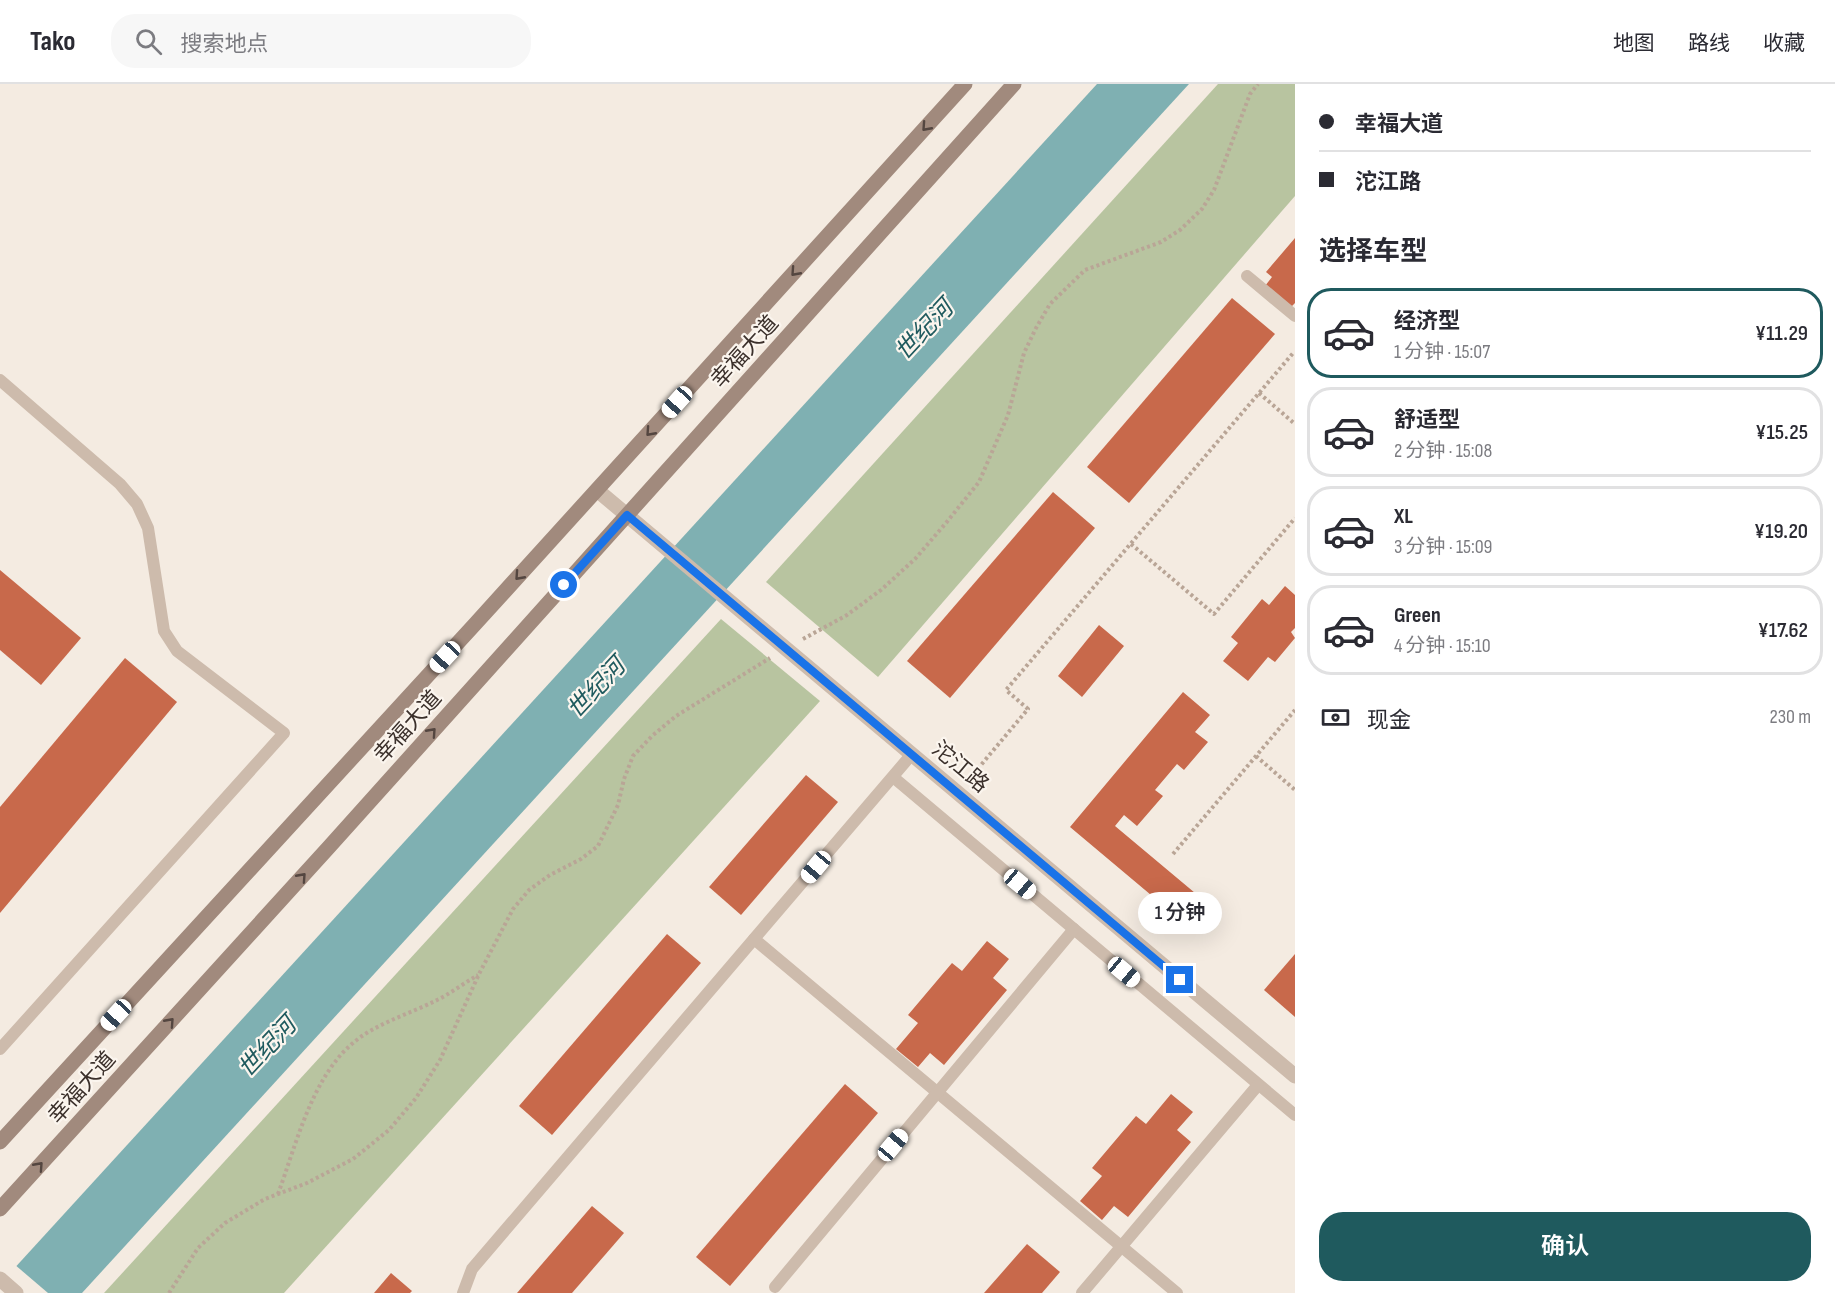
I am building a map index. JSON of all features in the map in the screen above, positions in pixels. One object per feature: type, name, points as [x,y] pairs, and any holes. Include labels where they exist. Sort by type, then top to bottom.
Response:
[{"type":"main road","name":"幸福大道","points":[[0,1142],[966,84]]},
{"type":"main road","name":"幸福大道","points":[[0,1209],[629,516],[1014,84]]},
{"type":"street","name":"沱江路","points":[[597,490],[1295,1076]]},
{"type":"street","points":[[0,1279],[16,1293]]},
{"type":"lane","points":[[1247,276],[1295,316]]},
{"type":"lane","points":[[0,380],[120,484],[137,504],[150,536],[164,631],[177,651],[284,733],[0,1049]]},
{"type":"lane","points":[[463,1293],[472,1269],[912,754]]},
{"type":"lane","points":[[893,777],[1295,1115]]},
{"type":"lane","points":[[775,1287],[1074,929]]},
{"type":"lane","points":[[754,939],[1177,1293]]},
{"type":"lane","points":[[1082,1293],[1258,1085]]},
{"type":"path","points":[[170,1293],[198,1248],[225,1223],[265,1199],[307,1183],[353,1159],[389,1130],[416,1098],[440,1060],[479,974],[513,909],[529,890],[550,875],[581,860],[598,846],[618,805],[624,779],[633,756],[652,736],[676,716],[786,648],[847,615],[881,590],[915,559],[979,482],[1008,415],[1024,353],[1050,304],[1085,270],[1161,242],[1180,230],[1202,209],[1214,190],[1250,94],[1258,84]]},
{"type":"path","points":[[958,793],[1028,709],[1006,690],[1294,352]]},
{"type":"path","points":[[1259,393],[1295,424]]},
{"type":"path","points":[[1131,544],[1214,614],[1295,518]]},
{"type":"path","points":[[1173,854],[1295,710]]},
{"type":"path","points":[[1256,756],[1295,790]]},
{"type":"path","points":[[278,1195],[321,1084],[336,1060],[354,1041],[390,1021],[438,1000],[479,974]]},
{"type":"green space","points":[[1218,84],[1295,84],[1295,196],[878,677],[766,582]]},
{"type":"green space","points":[[721,619],[820,701],[284,1293],[104,1293]]},
{"type":"water","name":"世纪河","points":[[1097,84],[1189,84],[82,1293],[0,1293],[0,1284]]},
{"type":"pier","points":[[14,1264],[48,1293],[0,1293],[0,1280]]},
{"type":"building","points":[[1295,238],[1295,303],[1290,308],[1265,286],[1272,277],[1266,272]]},
{"type":"building","points":[[1232,298],[1275,334],[1129,503],[1087,467]]},
{"type":"building","points":[[1053,492],[1095,528],[950,698],[907,661]]},
{"type":"building","points":[[0,570],[81,638],[41,685],[0,650]]},
{"type":"building","points":[[1285,586],[1295,595],[1295,628],[1291,632],[1295,638],[1275,662],[1268,657],[1248,681],[1223,661],[1238,643],[1231,637],[1262,599],[1269,605]]},
{"type":"building","points":[[1099,625],[1124,646],[1082,697],[1058,676]]},
{"type":"building","points":[[125,658],[177,702],[0,913],[0,807]]},
{"type":"building","points":[[1183,692],[1210,715],[1195,732],[1208,742],[1184,770],[1177,764],[1155,790],[1163,796],[1137,826],[1124,815],[1115,826],[1195,893],[1176,916],[1070,827]]},
{"type":"building","points":[[806,775],[838,802],[741,915],[709,887]]},
{"type":"building","points":[[667,934],[701,963],[552,1135],[519,1106]]},
{"type":"building","points":[[987,941],[1009,959],[993,978],[1007,990],[944,1065],[930,1053],[918,1067],[896,1049],[918,1023],[908,1015],[952,963],[962,971]]},
{"type":"building","points":[[1295,954],[1295,1017],[1264,990]]},
{"type":"building","points":[[845,1084],[878,1113],[730,1286],[696,1257]]},
{"type":"building","points":[[1171,1094],[1193,1112],[1177,1130],[1191,1142],[1128,1217],[1114,1206],[1102,1220],[1080,1201],[1102,1176],[1092,1168],[1136,1116],[1146,1124]]},
{"type":"building","points":[[592,1206],[624,1233],[572,1293],[517,1293]]},
{"type":"building","points":[[1027,1244],[1060,1272],[1042,1293],[984,1293]]},
{"type":"building","points":[[391,1273],[412,1291],[410,1293],[374,1293]]},
{"type":"route","points":[[564,585],[627,515],[1180,980]]}]
